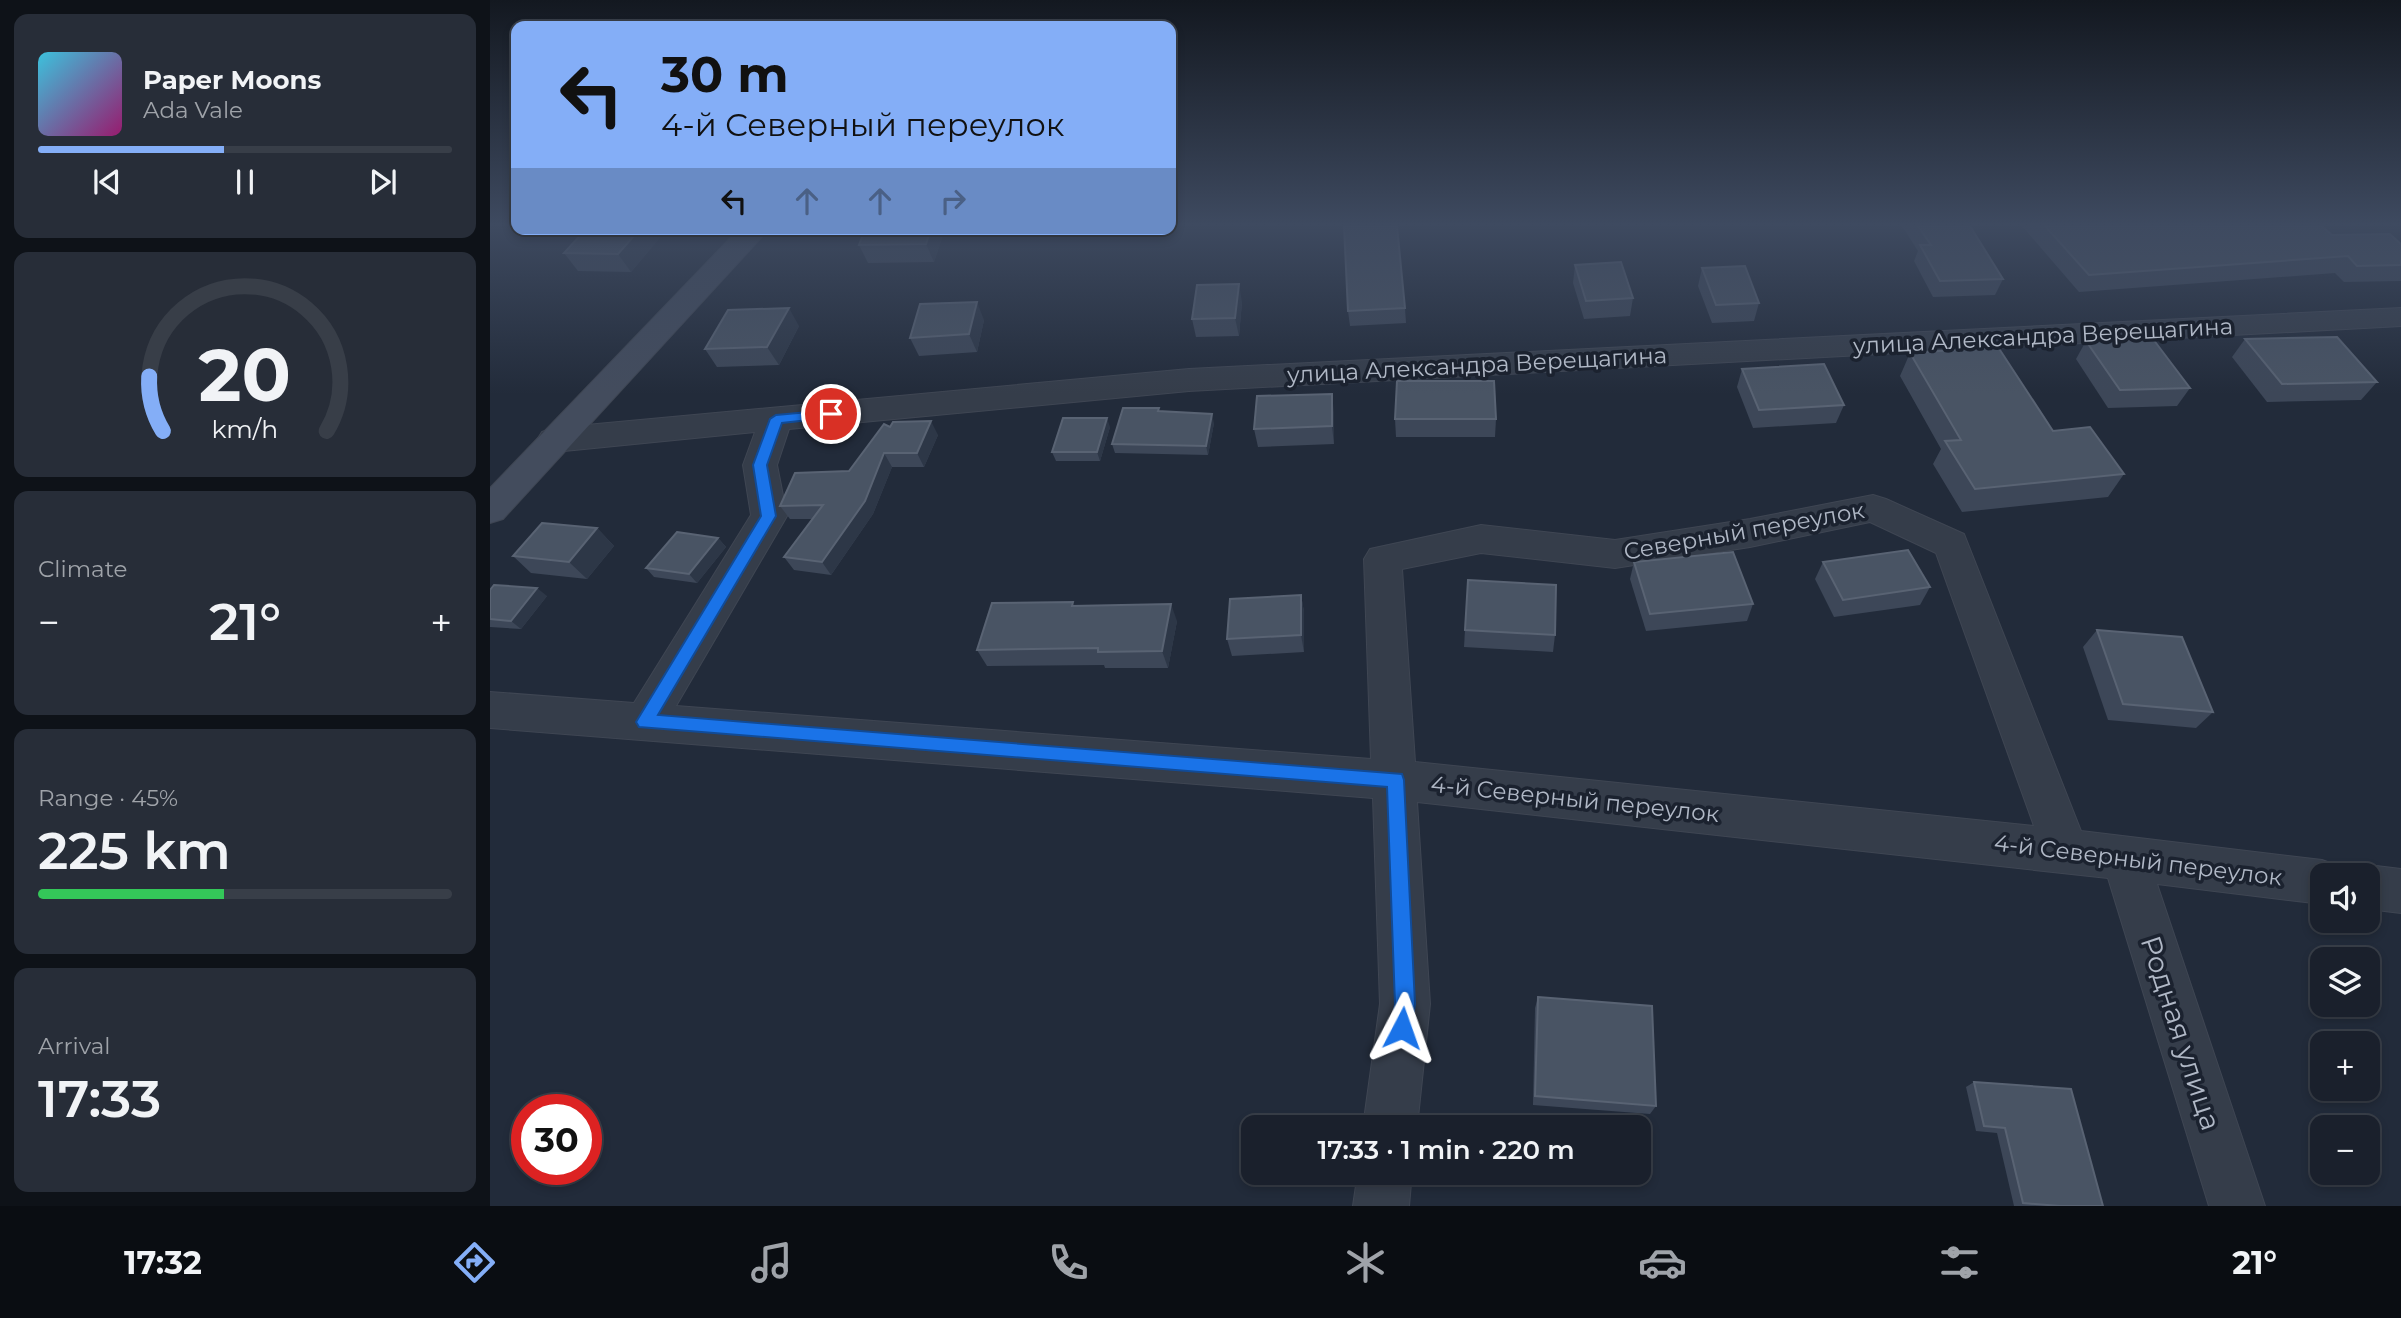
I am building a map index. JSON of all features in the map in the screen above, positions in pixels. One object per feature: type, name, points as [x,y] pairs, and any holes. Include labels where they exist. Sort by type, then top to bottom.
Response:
[{"type":"street","points":[[490,510],[704,282]]},
{"type":"street","name":"улица Александра Верещагина","points":[[554,440],[1189,380],[2401,317]]},
{"type":"street","points":[[645,722],[769,516],[760,465],[776,419]]},
{"type":"street","name":"Северный переулок","points":[[1395,780],[1383,559],[1481,539],[1615,554],[1751,533],[1873,508],[1951,544],[2066,851]]},
{"type":"street","name":"4-й Северный переулок","points":[[490,710],[1395,780],[2066,851],[2310,881]]},
{"type":"street","points":[[1391,1115],[1405,1004],[1395,780]]},
{"type":"street","name":"Родная улица","points":[[2126,860],[2237,1206]]},
{"type":"street","points":[[2380,888],[2401,891]]},
{"type":"street","points":[[1381,1206],[1383,1185]]},
{"type":"building","points":[[1347,282],[1402,282],[1405,308],[1348,311]]},
{"type":"building","points":[[1580,282],[1628,282],[1633,298],[1586,301]]},
{"type":"building","points":[[1707,282],[1751,282],[1759,303],[1716,305]]},
{"type":"building","points":[[1239,284],[1235,318],[1192,319],[1197,285]]},
{"type":"building","points":[[977,302],[969,334],[910,338],[920,304]]},
{"type":"building","points":[[789,308],[767,347],[705,349],[728,310]]},
{"type":"building","points":[[2337,337],[2377,382],[2282,384],[2245,339]]},
{"type":"building","points":[[2153,339],[2190,388],[2120,390],[2086,341]]},
{"type":"building","points":[[1998,347],[2053,431],[2090,427],[2124,474],[1975,489],[1945,441],[1961,440],[1910,353]]},
{"type":"building","points":[[1824,364],[1844,405],[1759,410],[1742,369]]},
{"type":"building","points":[[1397,381],[1494,381],[1496,419],[1395,419]]},
{"type":"building","points":[[1332,394],[1332,426],[1254,429],[1257,396]]},
{"type":"building","points":[[1123,408],[1159,408],[1158,411],[1212,414],[1206,446],[1112,444]]},
{"type":"building","points":[[1063,418],[1107,418],[1097,452],[1052,452]]},
{"type":"building","points":[[931,421],[917,453],[884,453],[865,501],[822,562],[784,557],[823,505],[780,506],[795,473],[849,471],[884,424],[890,427],[893,422]]},
{"type":"building","points":[[542,523],[597,528],[569,562],[513,556]]},
{"type":"building","points":[[677,532],[718,538],[689,574],[646,568]]},
{"type":"building","points":[[1908,550],[1930,587],[1843,600],[1823,562]]},
{"type":"building","points":[[1733,552],[1753,604],[1650,614],[1634,562]]},
{"type":"building","points":[[1468,580],[1556,585],[1555,635],[1465,630]]},
{"type":"building","points":[[494,585],[537,588],[511,621],[490,619],[490,590]]},
{"type":"building","points":[[1301,595],[1301,635],[1227,639],[1230,599]]},
{"type":"building","points":[[1073,602],[1072,606],[1171,604],[1162,651],[1098,652],[1098,648],[977,650],[992,603]]},
{"type":"building","points":[[2097,630],[2182,637],[2213,712],[2123,704]]},
{"type":"building","points":[[1538,997],[1652,1006],[1656,1106],[1535,1096]]},
{"type":"building","points":[[1974,1082],[2071,1089],[2103,1206],[2023,1203],[2005,1128],[1984,1126]]},
{"type":"route","points":[[831,414],[776,419],[760,465],[769,516],[645,722],[1395,780],[1405,1004],[1402,1028]]}]
